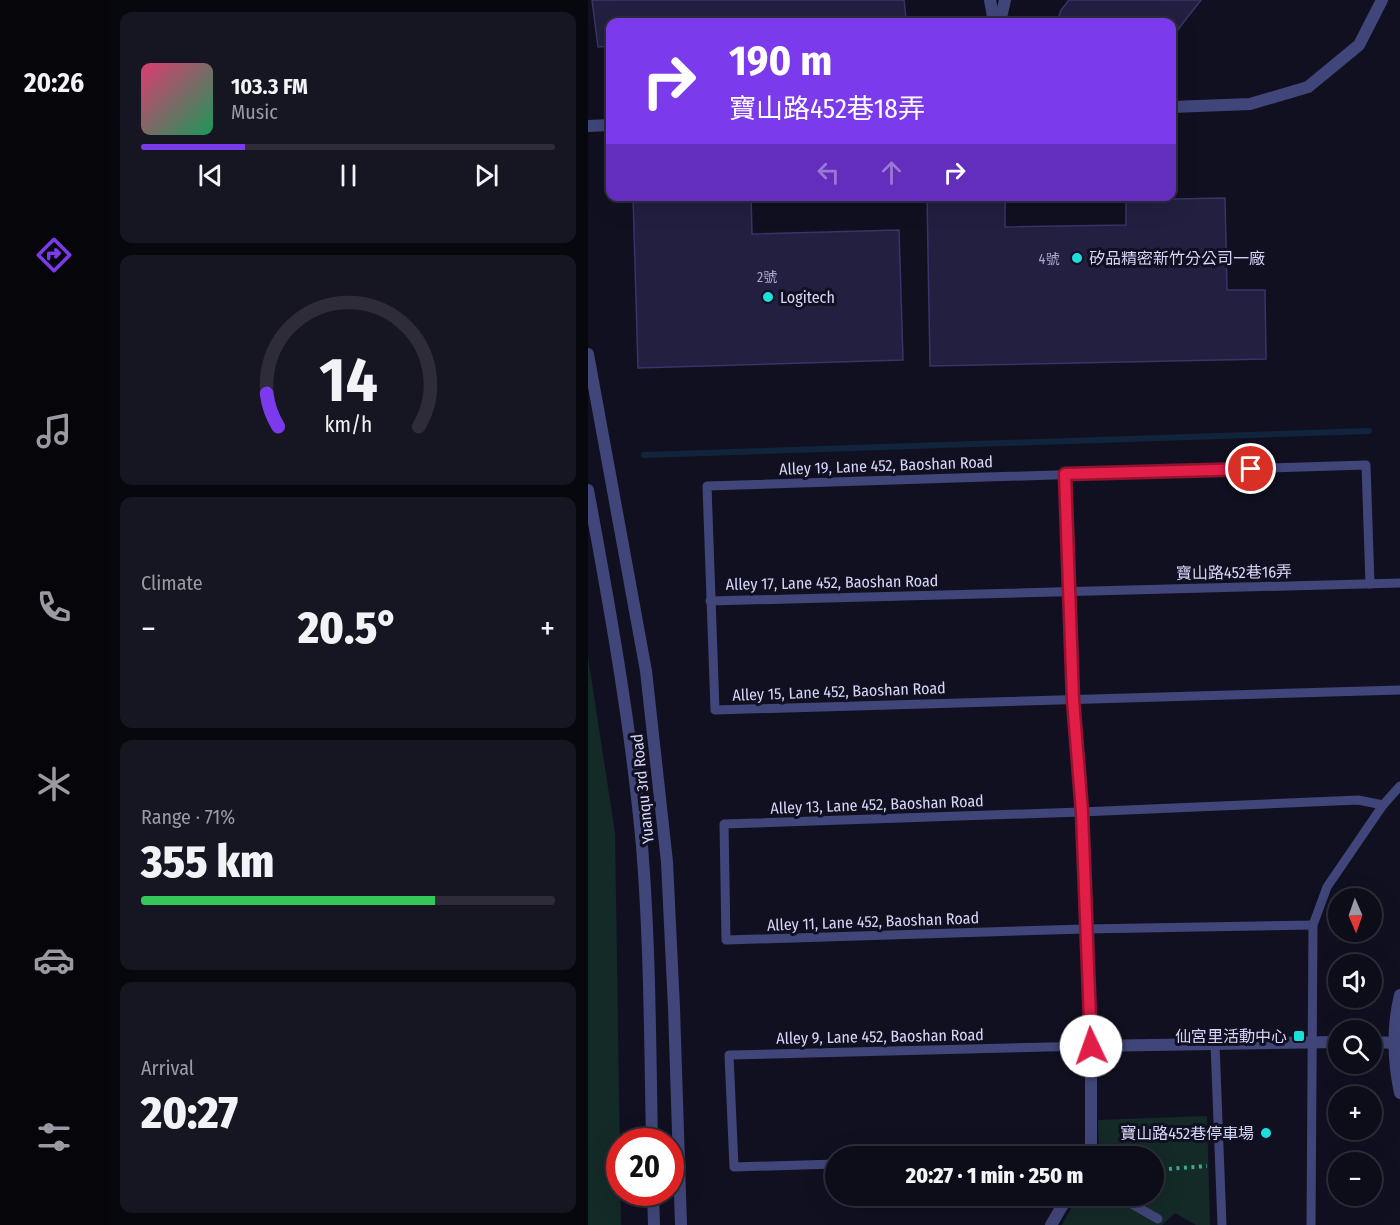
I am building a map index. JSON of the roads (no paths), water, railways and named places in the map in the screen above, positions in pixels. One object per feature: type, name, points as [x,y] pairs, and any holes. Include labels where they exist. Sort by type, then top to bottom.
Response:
[{"type":"street","points":[[990,0],[993,18]]},
{"type":"street","points":[[1001,18],[1005,0]]},
{"type":"street","points":[[1176,107],[1250,104],[1308,87],[1359,45],[1382,0]]},
{"type":"street","points":[[588,126],[606,125]]},
{"type":"street","name":"Yuanqu 3rd Road","points":[[588,354],[646,671],[667,862],[681,1225]]},
{"type":"street","name":"Yuanqu 3rd Road","points":[[588,490],[621,673],[642,846],[650,1009],[652,1128]]},
{"type":"street","points":[[1400,996],[1395,1016],[1396,1075],[1400,1093]]},
{"type":"street","points":[[1091,1146],[1091,1046],[1328,1042]]},
{"type":"street","points":[[1382,1042],[1397,1043]]},
{"type":"street","points":[[653,1206],[654,1225]]},
{"type":"street","points":[[1050,1225],[1062,1206]]},
{"type":"lane","name":"Alley 19, Lane 452, Baoshan Road","points":[[707,486],[1366,465],[1370,584]]},
{"type":"lane","points":[[1065,474],[1073,700],[1082,812],[1091,1046]]},
{"type":"lane","name":"Alley 17, Lane 452, Baoshan Road","points":[[707,486],[710,601],[1069,591]]},
{"type":"lane","name":"寶山路452巷16弄","points":[[1069,591],[1400,583]]},
{"type":"lane","name":"Alley 15, Lane 452, Baoshan Road","points":[[710,601],[715,710],[1073,700]]},
{"type":"lane","points":[[1073,700],[1400,690]]},
{"type":"lane","points":[[1311,1225],[1313,925],[1328,887],[1383,805],[1400,786]]},
{"type":"lane","points":[[1082,812],[1358,800],[1383,805]]},
{"type":"lane","name":"Alley 13, Lane 452, Baoshan Road","points":[[725,876],[724,824],[1082,812]]},
{"type":"lane","name":"Alley 11, Lane 452, Baoshan Road","points":[[725,876],[726,940],[1085,929]]},
{"type":"lane","points":[[1085,929],[1313,925]]},
{"type":"lane","points":[[1215,1044],[1222,1225]]},
{"type":"lane","name":"Alley 9, Lane 452, Baoshan Road","points":[[825,1164],[734,1167],[729,1055],[1091,1046]]},
{"type":"lane","points":[[1135,1206],[1158,1219]]},
{"type":"waterway","points":[[644,455],[1369,431]]},
{"type":"place","name":"矽品精密新竹分公司一廠","points":[[1077,258]]},
{"type":"place","name":"Logitech","points":[[768,297]]},
{"type":"place","name":"仙宮里活動中心","points":[[1299,1036]]},
{"type":"place","name":"寶山路452巷停車場","points":[[1266,1133]]}]
